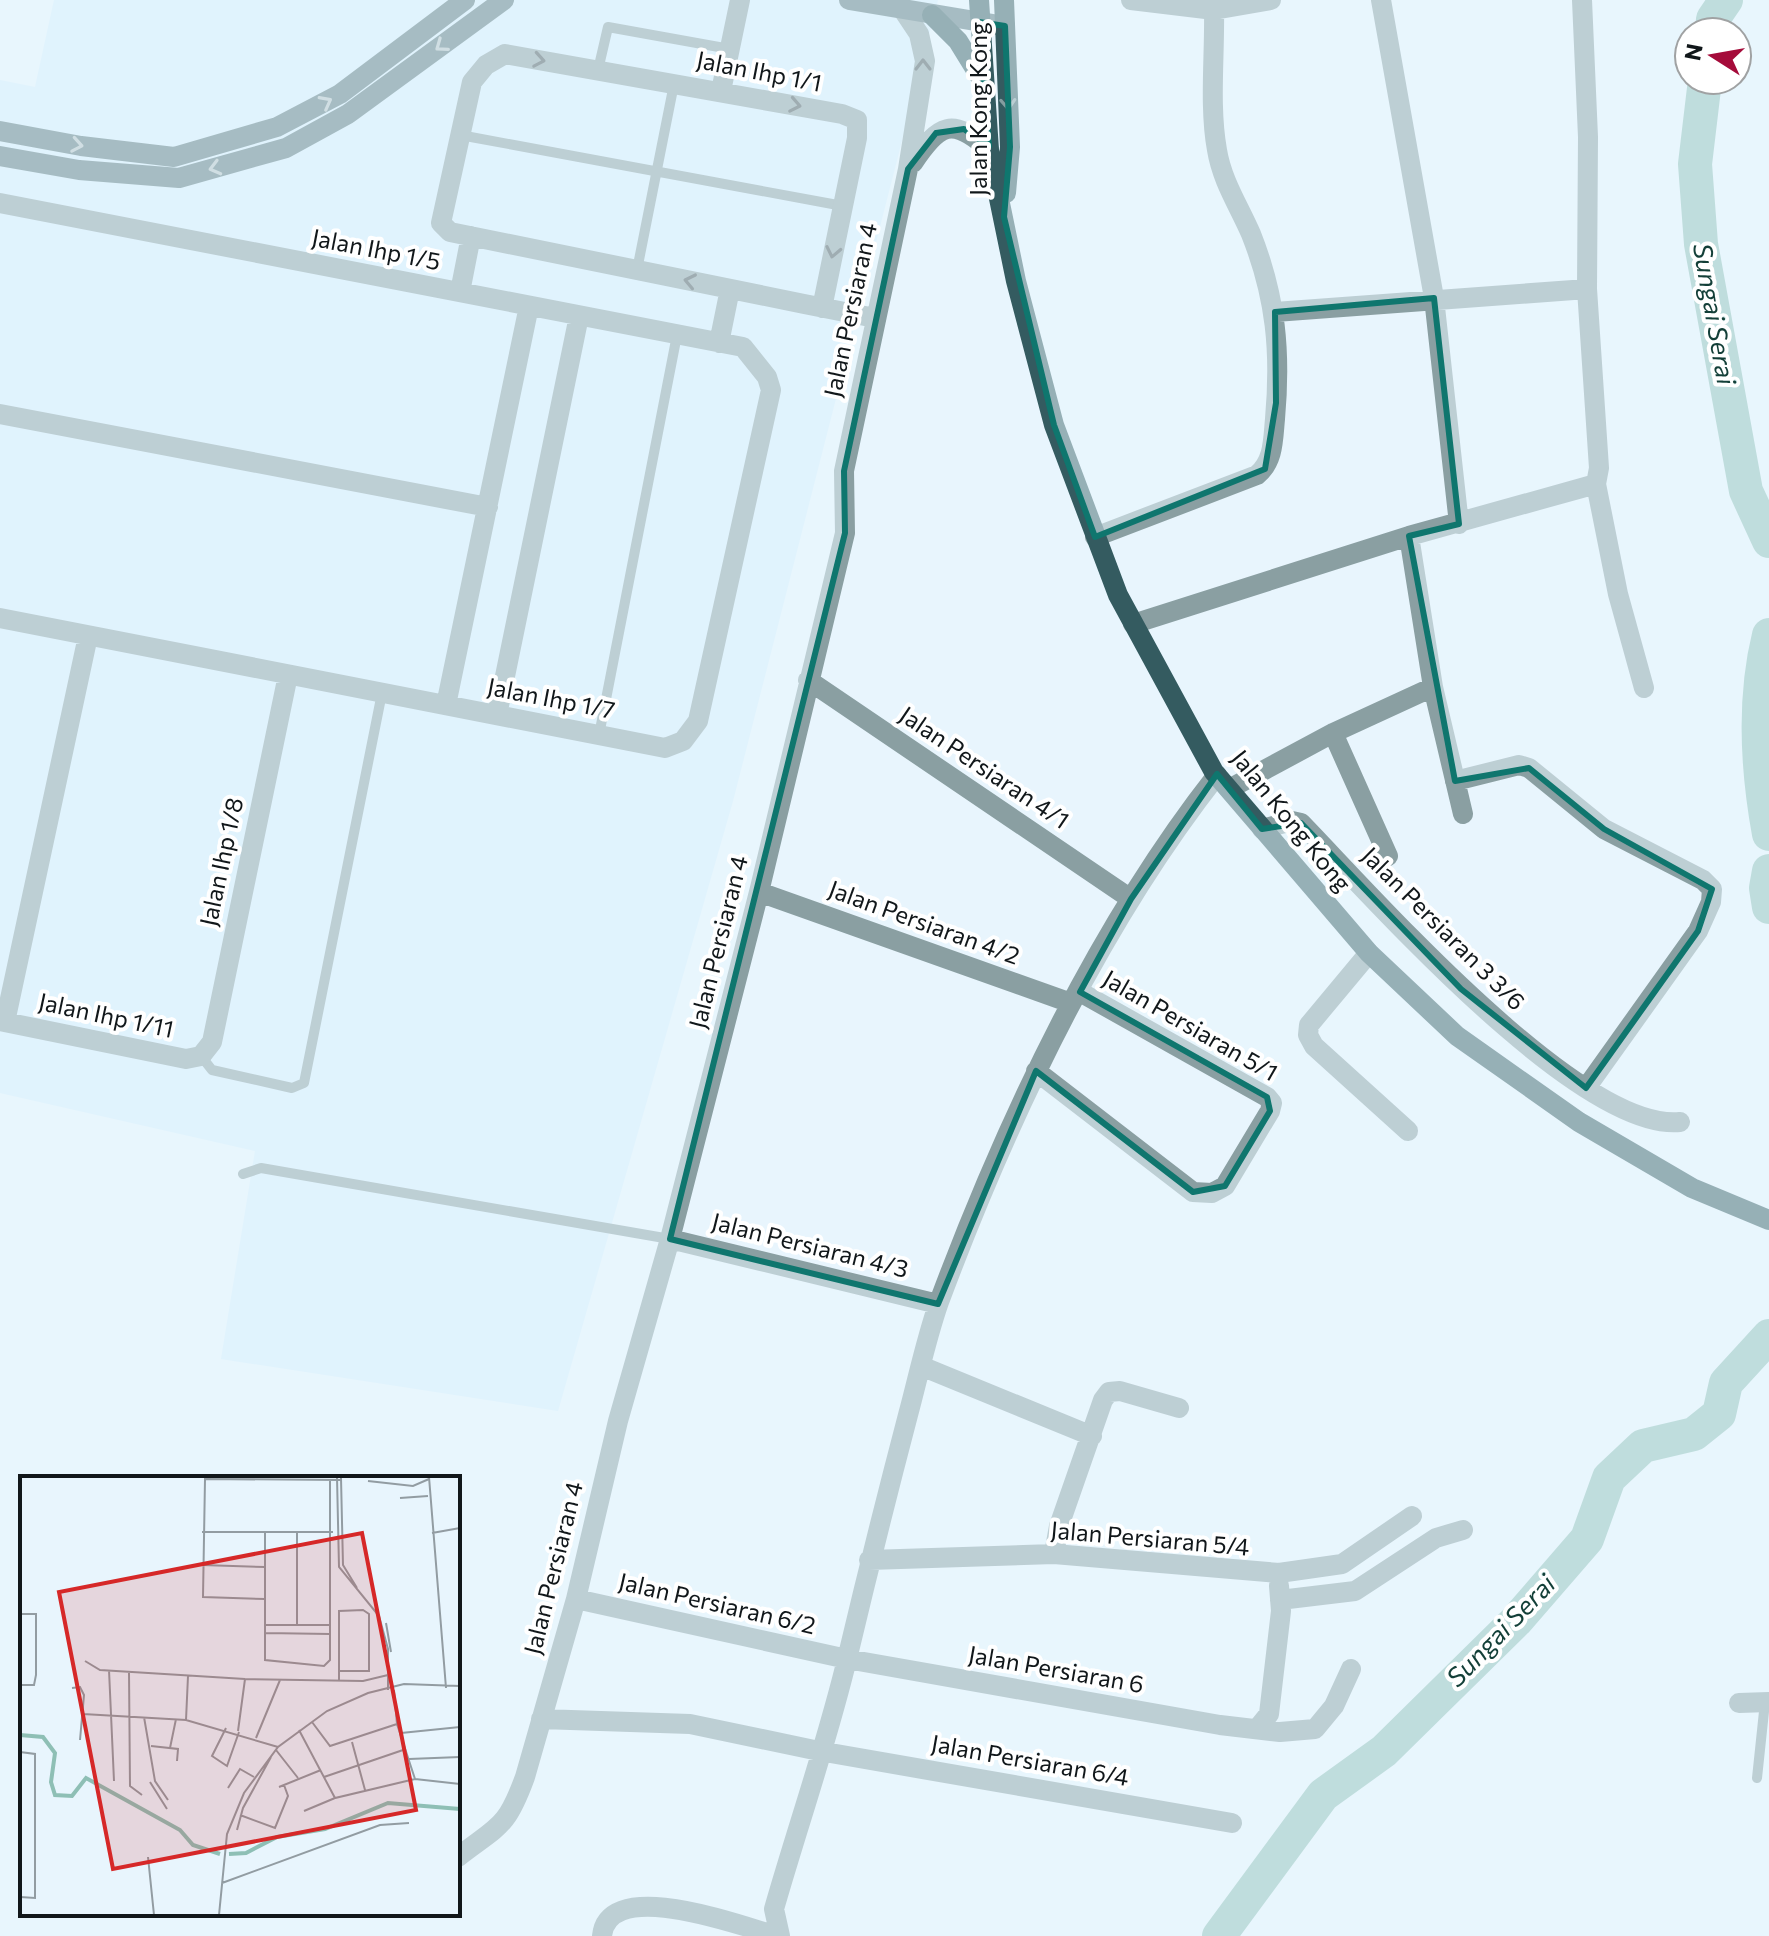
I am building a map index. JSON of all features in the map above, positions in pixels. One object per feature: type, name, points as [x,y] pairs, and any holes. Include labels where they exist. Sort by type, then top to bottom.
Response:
[{"type":"main road","name":"Jalan Kong Kong","points":[[981,0],[979,22],[989,150],[1016,281],[1054,425],[1095,537],[1133,624],[1223,782],[1369,953],[1457,1036],[1579,1122],[1692,1188],[1769,1220]]},
{"type":"main road","name":"Jalan Kong Kong","points":[[1004,2],[1010,147],[1004,217]]},
{"type":"main road","points":[[932,15],[958,41],[984,83]]},
{"type":"street","points":[[0,131],[81,146],[174,157],[277,127],[328,101],[465,0]]},
{"type":"street","points":[[0,156],[79,170],[179,178],[286,148],[348,114],[504,0]]},
{"type":"street","points":[[721,91],[740,0]]},
{"type":"street","points":[[849,0],[1005,26]]},
{"type":"street","points":[[981,0],[1004,2]]},
{"type":"street","points":[[1131,0],[1214,10],[1271,0]]},
{"type":"street","points":[[1381,0],[1434,298],[1459,524]]},
{"type":"street","points":[[1582,0],[1588,137],[1587,289],[1599,468],[1596,484],[1618,594],[1644,688]]},
{"type":"street","name":"Jalan Persiaran 4","points":[[460,1856],[500,1828],[525,1777],[576,1599],[618,1421],[670,1239],[759,892],[845,533],[844,471],[908,169],[925,61],[919,34],[903,10]]},
{"type":"street","points":[[1095,537],[1257,475],[1265,469],[1272,452],[1276,403],[1275,312],[1251,235],[1226,186],[1216,147],[1214,10]]},
{"type":"street","name":"Jalan Ihp 1/1","points":[[460,135],[472,82],[486,65],[505,54],[721,91],[842,114],[857,120],[822,308]]},
{"type":"street","points":[[908,169],[936,133],[950,127],[964,129],[989,150]]},
{"type":"street","points":[[460,135],[441,223],[450,232],[875,318]]},
{"type":"street","name":"Jalan Ihp 1/5","points":[[0,203],[743,347]]},
{"type":"street","points":[[460,292],[471,236]]},
{"type":"street","points":[[719,343],[730,289]]},
{"type":"street","points":[[1275,312],[1587,289]]},
{"type":"street","points":[[446,705],[529,306]]},
{"type":"street","points":[[497,715],[579,316]]},
{"type":"street","name":"Jalan Ihp 1/7","points":[[0,618],[665,748],[683,741],[698,721],[771,390],[767,377],[743,347]]},
{"type":"street","points":[[0,414],[488,507]]},
{"type":"street","points":[[1133,624],[1409,536],[1596,484]]},
{"type":"street","points":[[1409,536],[1433,687],[1463,814]]},
{"type":"street","points":[[2,1021],[88,636]]},
{"type":"street","name":"Jalan Ihp 1/8","points":[[201,1056],[212,1042],[288,675]]},
{"type":"street","name":"Jalan Persiaran 4/1","points":[[808,680],[1131,899]]},
{"type":"street","points":[[602,1936],[608,1920],[621,1912],[656,1906],[779,1936],[774,1909],[847,1659],[869,1560],[938,1304],[1036,1071],[1131,899],[1188,812],[1223,782],[1433,687]]},
{"type":"street","points":[[1333,733],[1388,856]]},
{"type":"street","points":[[1455,781],[1519,765],[1529,768],[1604,829],[1703,880],[1712,889],[1711,902],[1698,931],[1586,1088],[1654,1122],[1680,1122]]},
{"type":"street","name":"Jalan Persiaran 3 3/6","points":[[1262,829],[1292,821],[1301,823],[1461,989],[1502,1025],[1586,1088]]},
{"type":"street","name":"Jalan Persiaran 4/2","points":[[759,892],[1076,998]]},
{"type":"street","points":[[1369,953],[1309,1025],[1308,1035],[1314,1046],[1408,1131]]},
{"type":"street","name":"Jalan Persiaran 5/1","points":[[1036,1071],[1193,1192],[1212,1193],[1225,1186],[1270,1111],[1272,1103],[1267,1097],[1076,998]]},
{"type":"street","name":"Jalan Ihp 1/11","points":[[2,1021],[186,1059],[201,1056]]},
{"type":"street","name":"Jalan Persiaran 4/3","points":[[670,1239],[938,1304]]},
{"type":"street","points":[[921,1366],[1092,1436]]},
{"type":"street","points":[[1054,1554],[1059,1526],[1103,1400],[1109,1392],[1120,1391],[1179,1408]]},
{"type":"street","name":"Jalan Persiaran 5/4","points":[[869,1560],[1054,1554],[1253,1574],[1279,1573],[1342,1564],[1412,1516]]},
{"type":"street","points":[[1280,1600],[1355,1591],[1436,1538],[1463,1530]]},
{"type":"street","points":[[1257,1729],[1269,1714],[1280,1600],[1279,1573]]},
{"type":"street","name":"Jalan Persiaran 6/2","points":[[576,1599],[847,1659]]},
{"type":"street","name":"Jalan Persiaran 6","points":[[847,1659],[1257,1729],[1302,1733],[1315,1729],[1334,1706],[1351,1669]]},
{"type":"street","points":[[1739,1703],[1767,1702]]},
{"type":"street","name":"Jalan Persiaran 6/4","points":[[541,1719],[690,1724],[819,1751],[1232,1823]]},
{"type":"lane","points":[[598,70],[608,27],[730,49]]},
{"type":"lane","points":[[637,270],[674,83]]},
{"type":"lane","points":[[460,135],[843,206]]},
{"type":"lane","points":[[599,735],[677,335]]},
{"type":"lane","points":[[201,1056],[212,1070],[292,1088],[304,1083],[382,693]]},
{"type":"lane","points":[[243,1174],[261,1168],[670,1239]]},
{"type":"lane","points":[[1757,1778],[1764,1750],[1767,1702]]},
{"type":"highlighted area","points":[[979,22],[1005,26],[1010,147],[1004,217],[1054,425],[1095,537],[1265,469],[1276,403],[1275,312],[1434,298],[1459,524],[1409,536],[1455,781],[1529,768],[1604,829],[1712,889],[1698,931],[1586,1088],[1461,989],[1301,823],[1262,829],[1217,774],[1131,899],[1080,992],[1267,1097],[1270,1111],[1225,1186],[1193,1192],[1036,1071],[938,1304],[670,1239],[845,533],[844,471],[908,169],[936,133],[964,129],[989,146]]},
{"type":"shaded area","points":[[54,0],[938,0],[733,801],[558,1411],[221,1359],[255,1151],[0,1093],[0,80],[35,87]]},
{"type":"waterway","name":"Sungai Serai","points":[[1715,16],[1726,0]]},
{"type":"waterway","name":"Sungai Serai","points":[[1703,96],[1695,164],[1701,244],[1746,491],[1769,541]]},
{"type":"waterway","name":"Sungai Serai","points":[[1769,635],[1761,684],[1758,734],[1769,834]]},
{"type":"waterway","name":"Sungai Serai","points":[[1769,871],[1766,888],[1769,907]]},
{"type":"waterway","name":"Sungai Serai","points":[[1219,1936],[1323,1795],[1384,1751],[1516,1621],[1587,1539],[1609,1478],[1643,1446],[1694,1434],[1719,1414],[1726,1383],[1769,1336]]}]
